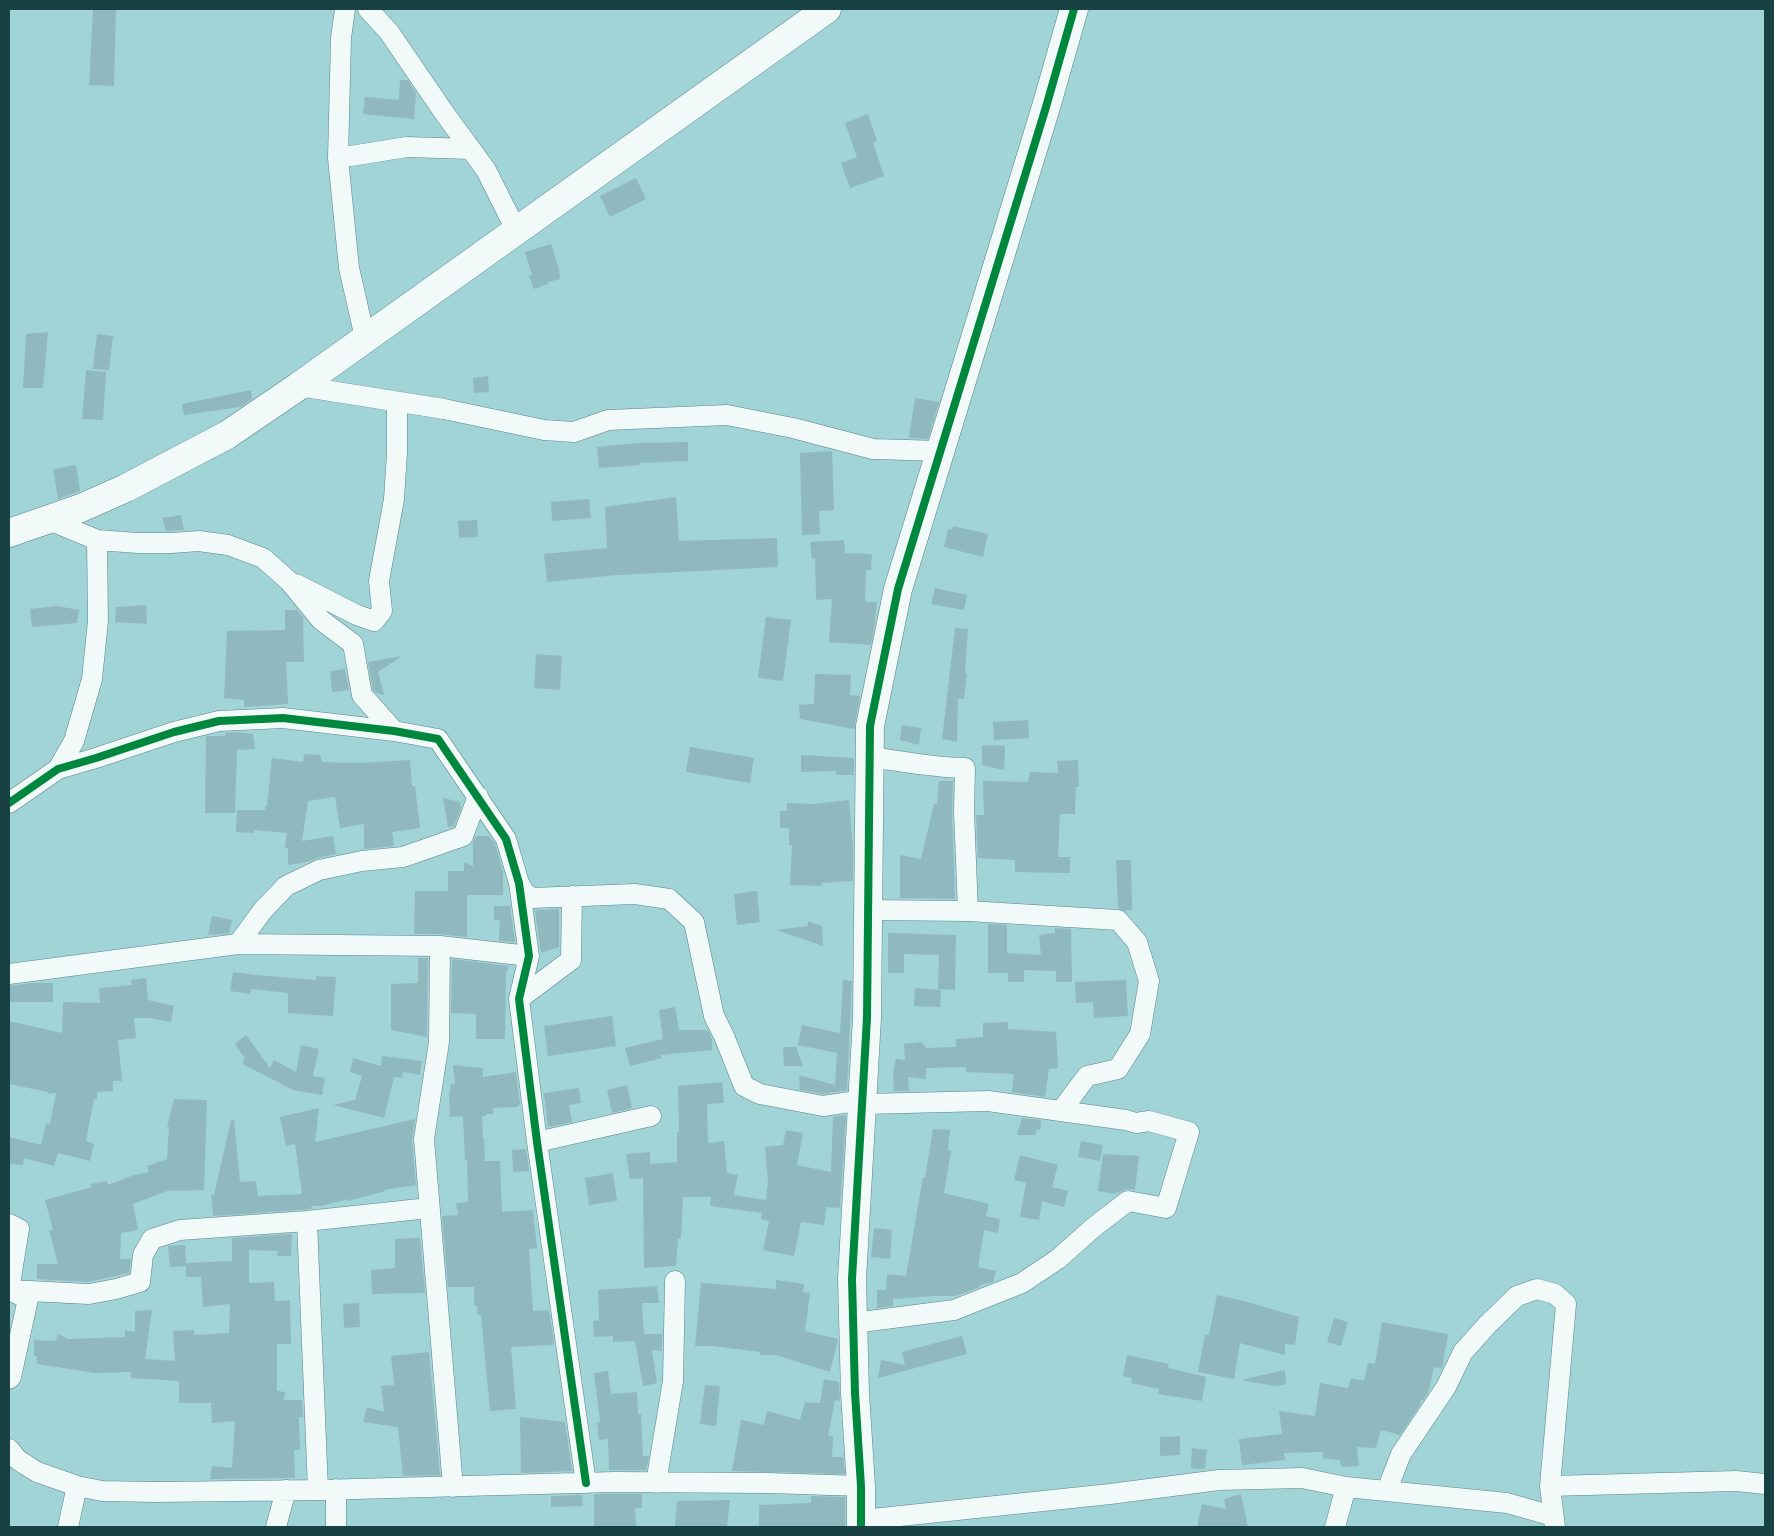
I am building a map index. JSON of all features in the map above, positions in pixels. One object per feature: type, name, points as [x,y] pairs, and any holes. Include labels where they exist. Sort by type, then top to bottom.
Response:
[{"type":"street","points":[[346,9],[341,38],[338,158],[349,268],[365,338]]},
{"type":"street","points":[[368,9],[389,32],[486,170],[516,230]]},
{"type":"street","points":[[9,533],[49,520],[126,488],[227,435],[299,386],[827,9]]},
{"type":"street","points":[[1074,9],[898,589],[870,726],[867,1018],[864,1104],[852,1279],[855,1393],[862,1523],[1219,1480],[1302,1478],[1346,1487],[1507,1503],[1554,1521],[1550,1486],[1566,1304],[1555,1294],[1537,1289],[1517,1296],[1463,1352],[1446,1388],[1401,1454],[1387,1490]]},
{"type":"street","points":[[338,158],[407,147],[470,149]]},
{"type":"street","points":[[299,386],[444,409],[544,430],[574,432],[608,420],[727,415],[793,428],[873,449],[941,451]]},
{"type":"street","points":[[290,581],[357,615],[374,621],[382,611],[379,581],[394,499],[398,453],[397,402]]},
{"type":"street","points":[[49,520],[97,540],[138,543],[172,543],[199,540],[228,545],[263,558],[290,581],[321,620],[353,644],[362,695],[394,731]]},
{"type":"street","points":[[58,769],[74,741],[92,679],[98,621],[97,540]]},
{"type":"street","points":[[9,803],[58,769],[174,732],[219,721],[283,718],[394,731],[438,739],[506,839],[519,883],[530,956],[519,998],[537,1142],[586,1483]]},
{"type":"street","points":[[870,757],[942,768],[965,768],[964,812],[968,911]]},
{"type":"street","points":[[238,944],[262,910],[286,886],[319,870],[362,861],[403,857],[464,836],[478,796]]},
{"type":"street","points":[[519,883],[524,892],[532,898],[635,894],[669,899],[694,922],[714,1016],[744,1086],[760,1094],[824,1106],[850,1102],[864,1104],[988,1101],[1136,1123],[1148,1121],[1189,1132],[1166,1208],[1128,1201],[1094,1227],[1058,1259],[1022,1283],[954,1310],[854,1323]]},
{"type":"street","points":[[519,998],[571,960],[572,896]]},
{"type":"street","points":[[868,910],[968,911],[1118,920],[1137,942],[1149,981],[1140,1034],[1118,1069],[1087,1076],[1061,1111]]},
{"type":"street","points":[[9,974],[238,944],[440,946],[530,956]]},
{"type":"street","points":[[440,946],[439,1042],[424,1139],[453,1487]]},
{"type":"street","points":[[537,1142],[651,1116]]},
{"type":"street","points":[[9,1290],[89,1294],[140,1282],[143,1255],[152,1239],[180,1230],[307,1221],[429,1208]]},
{"type":"street","points":[[307,1221],[327,1490],[336,1527]]},
{"type":"street","points":[[9,1224],[19,1229],[9,1290]]},
{"type":"street","points":[[656,1483],[672,1381],[675,1281]]},
{"type":"street","points":[[9,1290],[28,1299],[10,1377]]},
{"type":"street","points":[[9,1449],[18,1460],[37,1472],[76,1486],[102,1490],[157,1492],[327,1490],[586,1483],[768,1483],[861,1486]]},
{"type":"street","points":[[1550,1486],[1736,1481],[1765,1484]]},
{"type":"street","points":[[68,1527],[76,1486]]},
{"type":"street","points":[[1335,1527],[1346,1487]]},
{"type":"street","points":[[276,1527],[286,1490]]},
{"type":"building","points":[[93,9],[116,9],[114,86],[89,85]]},
{"type":"building","points":[[400,80],[408,80],[416,93],[414,119],[363,114],[365,97],[399,100]]},
{"type":"building","points":[[868,114],[877,141],[873,143],[884,176],[850,188],[841,163],[857,157],[845,123]]},
{"type":"building","points":[[636,178],[646,199],[610,217],[600,196]]},
{"type":"building","points":[[551,244],[559,269],[560,279],[548,282],[548,284],[534,289],[529,276],[532,275],[525,252]]},
{"type":"building","points":[[48,332],[43,388],[23,388],[26,334]]},
{"type":"building","points":[[97,334],[113,336],[109,370],[93,369]]},
{"type":"building","points":[[86,370],[106,372],[103,420],[82,419]]},
{"type":"building","points":[[488,376],[489,392],[474,393],[473,378]]},
{"type":"building","points":[[251,390],[252,399],[240,407],[184,415],[182,404]]},
{"type":"building","points":[[915,398],[939,402],[928,439],[909,438]]},
{"type":"building","points":[[688,442],[688,461],[639,463],[640,465],[599,468],[597,447],[637,443]]},
{"type":"building","points":[[832,451],[834,510],[819,511],[820,534],[802,535],[800,453]]},
{"type":"building","points":[[76,465],[80,491],[58,499],[53,469]]},
{"type":"building","points":[[676,497],[679,541],[777,538],[778,567],[617,575],[547,582],[544,554],[607,548],[605,507]]},
{"type":"building","points":[[589,499],[591,518],[552,521],[551,502]]},
{"type":"building","points":[[181,515],[184,530],[166,531],[162,518]]},
{"type":"building","points":[[477,520],[478,537],[459,538],[458,521]]},
{"type":"building","points":[[953,526],[988,534],[983,557],[944,547],[948,529],[952,530]]},
{"type":"building","points":[[844,540],[845,553],[872,554],[871,570],[866,570],[865,602],[877,602],[871,645],[829,642],[832,599],[816,600],[815,558],[812,559],[810,542]]},
{"type":"building","points":[[935,588],[967,595],[964,610],[931,604]]},
{"type":"building","points":[[146,605],[147,624],[115,622],[116,607]]},
{"type":"building","points":[[57,606],[79,610],[77,623],[32,627],[30,609]]},
{"type":"building","points":[[285,610],[297,610],[303,617],[304,662],[286,662],[288,704],[244,707],[244,700],[224,698],[227,631],[285,630]]},
{"type":"building","points":[[766,617],[791,620],[783,681],[758,678]]},
{"type":"building","points":[[955,628],[968,629],[965,673],[967,673],[964,699],[958,699],[957,742],[942,739]]},
{"type":"building","points":[[536,654],[562,656],[560,690],[534,688]]},
{"type":"building","points":[[402,656],[378,672],[384,695],[376,693],[373,690],[368,662]]},
{"type":"building","points":[[345,669],[349,690],[332,692],[330,671]]},
{"type":"building","points":[[815,674],[851,675],[850,695],[860,696],[854,729],[800,719],[799,705],[814,704]]},
{"type":"building","points":[[1028,720],[1029,738],[994,740],[993,722]]},
{"type":"building","points":[[902,725],[921,728],[919,745],[900,740]]},
{"type":"building","points":[[225,733],[253,734],[255,749],[237,750],[235,813],[205,813],[206,736],[225,736]]},
{"type":"building","points":[[982,745],[1005,746],[1004,770],[982,765]]},
{"type":"building","points":[[690,747],[754,758],[750,783],[686,772]]},
{"type":"building","points":[[304,754],[320,755],[322,762],[362,763],[410,760],[412,786],[415,786],[420,828],[392,832],[394,846],[364,849],[364,824],[340,828],[335,797],[308,801],[302,841],[333,836],[336,854],[288,865],[288,848],[285,848],[287,833],[254,830],[254,833],[236,832],[237,810],[265,810],[265,806],[267,806],[272,758],[303,762]]},
{"type":"building","points":[[801,755],[854,758],[854,775],[836,775],[836,771],[801,772]]},
{"type":"building","points":[[1078,760],[1079,787],[1076,787],[1075,814],[1060,814],[1058,857],[1070,857],[1070,873],[1015,872],[1015,860],[978,858],[976,815],[984,815],[983,781],[1028,782],[1030,772],[1058,773],[1057,761]]},
{"type":"building","points":[[939,781],[953,781],[952,812],[955,899],[900,898],[900,855],[921,859],[934,804],[937,804]]},
{"type":"building","points":[[443,798],[460,802],[461,808],[454,826],[448,827]]},
{"type":"building","points":[[849,800],[853,848],[853,881],[822,883],[822,886],[790,885],[792,845],[789,845],[789,828],[780,828],[780,811],[787,811],[787,803],[813,804]]},
{"type":"building","points":[[476,836],[489,836],[495,844],[503,871],[503,895],[467,895],[467,937],[414,934],[415,891],[448,891],[448,871],[464,871],[464,862],[473,866],[473,842]]},
{"type":"building","points":[[1116,860],[1131,860],[1132,910],[1125,911],[1118,908]]},
{"type":"building","points":[[757,891],[760,922],[737,925],[734,894]]},
{"type":"building","points":[[494,906],[510,906],[515,942],[499,941],[500,920],[494,920]]},
{"type":"building","points":[[559,909],[559,947],[541,953],[535,910]]},
{"type":"building","points":[[212,916],[232,920],[229,933],[208,934]]},
{"type":"building","points":[[808,921],[822,926],[823,946],[776,930],[808,926]]},
{"type":"building","points":[[988,924],[1007,925],[1007,953],[1041,955],[1039,935],[1055,933],[1055,928],[1071,929],[1072,982],[1056,982],[1056,971],[1024,970],[1024,982],[1008,982],[1008,973],[988,973]]},
{"type":"building","points":[[888,933],[956,935],[955,990],[938,989],[939,955],[904,954],[904,973],[888,973]]},
{"type":"building","points":[[418,958],[428,958],[427,1037],[391,1030],[391,984],[418,983]]},
{"type":"building","points":[[452,959],[508,966],[508,971],[506,971],[505,1039],[476,1039],[476,1014],[451,1013]]},
{"type":"building","points":[[233,972],[316,980],[316,976],[336,977],[333,1016],[288,1013],[288,993],[251,989],[250,994],[230,991]]},
{"type":"building","points":[[146,978],[148,1000],[174,1006],[171,1022],[150,1018],[134,1018],[136,1038],[118,1040],[122,1081],[113,1081],[113,1091],[97,1092],[97,1099],[94,1099],[86,1141],[94,1144],[90,1161],[58,1153],[54,1166],[24,1158],[23,1165],[9,1164],[9,1137],[41,1145],[46,1123],[50,1124],[56,1093],[48,1094],[48,1092],[9,1084],[9,1021],[62,1033],[63,1002],[100,1003],[99,988],[132,985],[131,980]]},
{"type":"building","points":[[843,980],[852,981],[847,1090],[823,1094],[800,1090],[799,1075],[835,1085],[837,1053],[798,1045],[802,1025],[840,1033]]},
{"type":"building","points":[[1126,980],[1128,1016],[1094,1018],[1093,1002],[1076,1003],[1075,982]]},
{"type":"building","points":[[53,983],[53,1002],[9,1002],[9,986]]},
{"type":"building","points":[[915,988],[941,990],[940,1007],[914,1006]]},
{"type":"building","points":[[675,1007],[679,1030],[708,1030],[712,1039],[712,1050],[661,1055],[662,1058],[630,1066],[625,1048],[663,1039],[659,1010]]},
{"type":"building","points":[[612,1016],[616,1046],[548,1056],[544,1026]]},
{"type":"building","points":[[1008,1022],[1008,1029],[1056,1032],[1058,1068],[1049,1069],[1045,1097],[1012,1092],[1014,1074],[966,1072],[966,1067],[926,1068],[926,1079],[908,1077],[909,1091],[894,1091],[893,1073],[896,1059],[905,1060],[904,1044],[922,1042],[926,1048],[956,1047],[956,1039],[983,1037],[983,1023]]},
{"type":"building","points":[[246,1035],[270,1068],[274,1060],[296,1072],[301,1045],[319,1049],[313,1076],[325,1078],[322,1095],[293,1090],[243,1064],[245,1054],[243,1056],[235,1044]]},
{"type":"building","points":[[783,1047],[796,1047],[803,1066],[784,1066]]},
{"type":"building","points":[[382,1056],[422,1061],[420,1075],[403,1072],[402,1078],[394,1077],[384,1118],[333,1105],[355,1100],[362,1076],[350,1072],[353,1058],[381,1066]]},
{"type":"building","points":[[453,1065],[483,1068],[483,1077],[516,1072],[520,1104],[517,1107],[493,1108],[493,1114],[482,1116],[485,1161],[500,1161],[502,1212],[533,1210],[537,1248],[529,1249],[533,1311],[549,1310],[554,1342],[553,1345],[511,1347],[516,1409],[490,1411],[481,1315],[478,1315],[477,1306],[474,1306],[474,1287],[448,1287],[442,1216],[458,1215],[456,1203],[468,1202],[463,1116],[450,1117],[449,1096],[451,1084],[455,1084]]},
{"type":"building","points":[[722,1082],[724,1103],[707,1104],[708,1143],[724,1141],[727,1173],[738,1175],[734,1195],[766,1200],[768,1182],[765,1147],[783,1145],[786,1130],[803,1133],[797,1165],[831,1172],[833,1117],[846,1115],[840,1208],[826,1207],[824,1225],[801,1222],[794,1256],[763,1250],[769,1221],[761,1219],[762,1213],[710,1206],[711,1197],[683,1197],[681,1239],[678,1239],[676,1266],[644,1268],[643,1178],[630,1179],[626,1154],[650,1152],[650,1164],[677,1162],[677,1132],[679,1132],[678,1086]]},
{"type":"building","points":[[627,1085],[632,1108],[612,1113],[607,1090]]},
{"type":"building","points":[[579,1088],[581,1103],[569,1105],[572,1122],[548,1127],[544,1093]]},
{"type":"building","points":[[174,1099],[207,1100],[204,1190],[170,1190],[133,1204],[138,1230],[121,1233],[120,1259],[131,1259],[129,1273],[88,1282],[37,1279],[37,1264],[58,1264],[49,1230],[53,1230],[45,1200],[92,1187],[91,1184],[107,1181],[108,1185],[134,1175],[149,1172],[147,1166],[167,1159],[169,1127],[167,1127]]},
{"type":"building","points":[[319,1108],[315,1142],[415,1119],[412,1140],[416,1185],[384,1190],[348,1201],[348,1199],[322,1206],[311,1206],[312,1209],[213,1216],[211,1195],[214,1195],[231,1120],[234,1120],[240,1182],[256,1181],[258,1196],[302,1194],[295,1144],[286,1146],[280,1117]]},
{"type":"building","points":[[1022,1118],[1041,1120],[1040,1130],[1037,1129],[1035,1135],[1017,1135]]},
{"type":"building","points":[[933,1129],[950,1130],[948,1150],[951,1151],[944,1193],[989,1204],[986,1216],[1000,1219],[998,1233],[984,1230],[978,1267],[996,1271],[993,1282],[980,1285],[980,1287],[956,1296],[893,1299],[893,1306],[877,1308],[877,1290],[886,1290],[887,1274],[906,1276]]},
{"type":"building","points":[[1081,1141],[1103,1145],[1100,1161],[1078,1157]]},
{"type":"building","points":[[526,1149],[529,1171],[513,1172],[512,1150]]},
{"type":"building","points":[[1103,1154],[1139,1156],[1135,1190],[1126,1189],[1119,1193],[1116,1192],[1116,1194],[1098,1191]]},
{"type":"building","points":[[1020,1155],[1058,1165],[1052,1187],[1068,1191],[1064,1207],[1042,1201],[1039,1220],[1020,1217],[1026,1183],[1014,1180]]},
{"type":"building","points":[[613,1173],[617,1201],[589,1205],[585,1178]]},
{"type":"building","points":[[874,1228],[892,1230],[890,1259],[871,1257]]},
{"type":"building","points":[[292,1234],[291,1256],[277,1256],[278,1251],[249,1250],[249,1283],[274,1282],[275,1301],[290,1300],[291,1344],[277,1344],[277,1391],[285,1392],[284,1400],[302,1400],[303,1417],[299,1417],[300,1450],[294,1450],[295,1478],[210,1479],[212,1466],[232,1468],[235,1421],[212,1423],[211,1403],[179,1403],[179,1381],[131,1378],[131,1372],[96,1373],[37,1364],[37,1356],[34,1356],[34,1340],[56,1341],[58,1334],[68,1339],[125,1337],[125,1330],[135,1332],[135,1311],[152,1310],[145,1359],[175,1361],[173,1331],[194,1330],[194,1335],[229,1333],[230,1304],[203,1307],[201,1277],[186,1277],[186,1266],[170,1267],[168,1246],[185,1245],[186,1263],[232,1261],[232,1238]]},
{"type":"building","points":[[420,1238],[425,1293],[372,1294],[371,1270],[395,1268],[395,1239]]},
{"type":"building","points":[[776,1280],[804,1284],[803,1292],[810,1293],[805,1331],[838,1339],[830,1372],[776,1355],[760,1355],[760,1352],[713,1346],[695,1346],[701,1283],[776,1289]]},
{"type":"building","points":[[657,1286],[659,1303],[642,1303],[644,1334],[662,1334],[662,1351],[652,1350],[657,1383],[643,1386],[635,1341],[613,1342],[613,1336],[594,1337],[593,1321],[599,1320],[598,1290]]},
{"type":"building","points":[[1217,1295],[1299,1317],[1295,1345],[1285,1344],[1285,1355],[1240,1343],[1234,1379],[1198,1372],[1205,1334],[1209,1335]]},
{"type":"building","points":[[359,1303],[360,1327],[344,1328],[343,1304]]},
{"type":"building","points":[[1334,1318],[1348,1322],[1341,1346],[1327,1342]]},
{"type":"building","points":[[1382,1322],[1448,1334],[1442,1369],[1434,1367],[1428,1393],[1421,1400],[1420,1405],[1400,1435],[1381,1430],[1376,1448],[1357,1447],[1359,1466],[1341,1467],[1340,1460],[1323,1458],[1323,1452],[1284,1453],[1285,1460],[1242,1465],[1239,1439],[1282,1434],[1279,1411],[1315,1416],[1320,1383],[1348,1388],[1351,1378],[1364,1381],[1368,1363],[1375,1364]]},
{"type":"building","points":[[962,1336],[967,1354],[878,1378],[881,1360],[905,1365],[902,1352]]},
{"type":"building","points":[[429,1352],[440,1475],[403,1476],[398,1427],[363,1422],[367,1407],[384,1412],[381,1386],[394,1385],[391,1356]]},
{"type":"building","points":[[1127,1355],[1169,1364],[1168,1368],[1206,1377],[1202,1401],[1158,1394],[1159,1389],[1131,1383],[1132,1378],[1123,1376]]},
{"type":"building","points":[[1285,1370],[1286,1384],[1275,1386],[1241,1380]]},
{"type":"building","points":[[608,1371],[611,1394],[637,1392],[638,1414],[641,1414],[643,1456],[649,1456],[646,1470],[609,1470],[608,1439],[599,1440],[597,1422],[600,1422],[594,1373]]},
{"type":"building","points":[[824,1379],[839,1382],[840,1401],[835,1400],[828,1436],[833,1436],[832,1457],[843,1457],[845,1474],[732,1471],[741,1420],[764,1425],[767,1411],[800,1420],[805,1402],[820,1403]]},
{"type":"building","points":[[705,1385],[720,1386],[716,1426],[700,1424]]},
{"type":"building","points":[[520,1417],[565,1422],[572,1471],[521,1473]]},
{"type":"building","points":[[1180,1436],[1180,1455],[1160,1456],[1160,1437]]},
{"type":"building","points":[[1192,1448],[1207,1450],[1205,1469],[1191,1468]]},
{"type":"building","points":[[594,1494],[642,1494],[642,1508],[635,1508],[636,1527],[594,1527]]},
{"type":"building","points":[[1241,1494],[1248,1527],[1197,1527],[1202,1504],[1226,1509],[1224,1499]]},
{"type":"building","points":[[582,1495],[583,1506],[551,1507],[551,1496]]},
{"type":"building","points":[[811,1496],[845,1497],[845,1527],[759,1527],[759,1505],[811,1503]]},
{"type":"building","points":[[730,1500],[727,1527],[675,1526],[677,1501]]},
{"type":"cycle path","points":[[861,1527],[852,1279],[867,1018],[870,726],[898,589],[1046,107],[1074,9]]},
{"type":"cycle path","points":[[9,803],[58,769],[174,732],[219,721],[283,718],[394,731],[438,739],[506,839],[519,883],[529,956],[519,999],[537,1142],[586,1483]]}]
